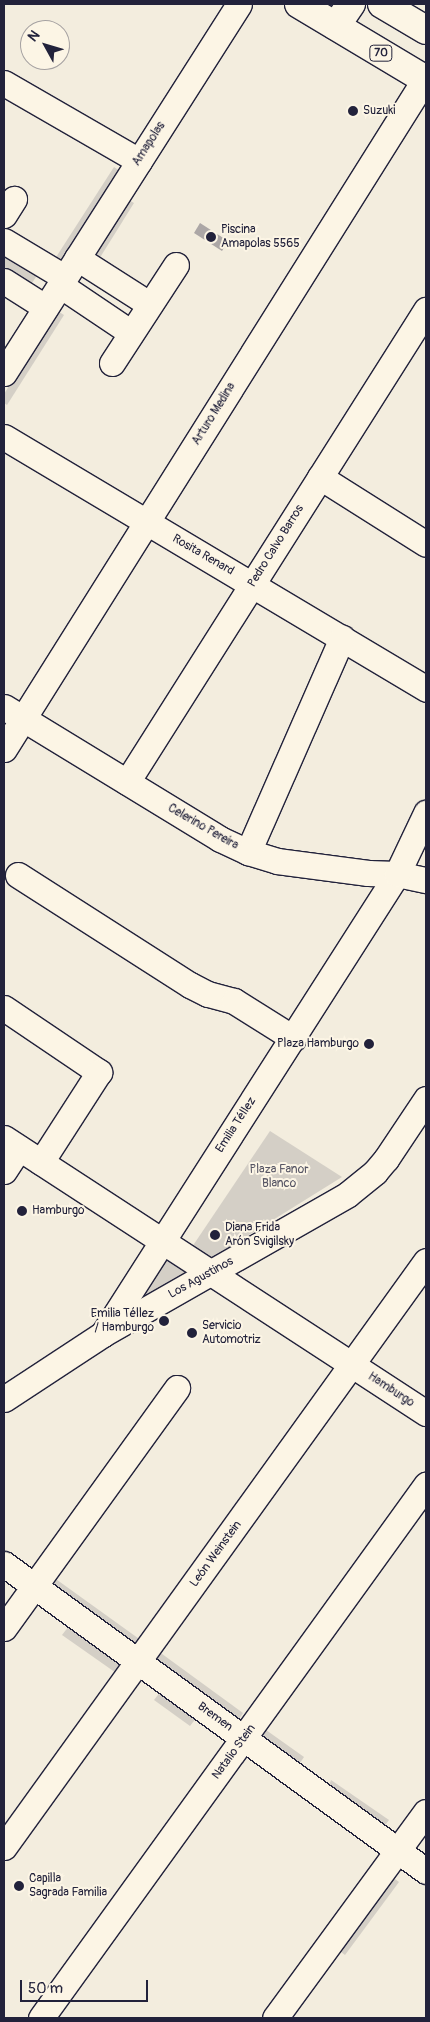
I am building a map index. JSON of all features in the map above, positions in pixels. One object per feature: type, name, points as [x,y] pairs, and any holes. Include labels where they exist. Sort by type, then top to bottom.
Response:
[{"type":"main road","name":"70","points":[[299,4],[344,15],[426,79]]},
{"type":"main road","points":[[382,4],[426,30]]},
{"type":"street","name":"Amapolas","points":[[4,373],[239,4]]},
{"type":"street","name":"Arturo Medina","points":[[4,749],[13,713],[147,522],[426,79]]},
{"type":"street","points":[[4,83],[139,161]]},
{"type":"street","points":[[4,241],[67,274],[150,304]]},
{"type":"street","points":[[112,363],[130,332],[176,265]]},
{"type":"street","points":[[67,274],[130,332]]},
{"type":"street","points":[[4,281],[45,307]]},
{"type":"street","name":"Pedro Calvo Barros","points":[[127,782],[426,310]]},
{"type":"street","name":"Rosita Renard","points":[[4,437],[426,689]]},
{"type":"street","points":[[320,477],[426,544]]},
{"type":"street","points":[[248,852],[342,638]]},
{"type":"street","name":"Celerino Pereira","points":[[13,713],[220,839],[248,852],[277,861],[368,873],[397,874],[426,880]]},
{"type":"street","name":"Emilia Téllez","points":[[4,1399],[103,1334],[397,874],[426,813]]},
{"type":"street","points":[[18,875],[190,985],[208,994],[234,1001],[293,1038]]},
{"type":"street","points":[[4,1008],[99,1072],[40,1162]]},
{"type":"street","name":"Los Agustinos","points":[[103,1334],[212,1273],[362,1184],[386,1159],[426,1099]]},
{"type":"street","points":[[4,1171],[11,1143]]},
{"type":"street","name":"Hamburgo","points":[[11,1143],[426,1412]]},
{"type":"street","name":"León Weinstein","points":[[4,1847],[353,1365],[426,1261]]},
{"type":"street","points":[[4,1628],[177,1388]]},
{"type":"street","name":"Natalio Stein","points":[[41,2018],[426,1485]]},
{"type":"street","name":"Bremen","points":[[4,1564],[426,1871]]},
{"type":"street","points":[[275,2018],[426,1812]]},
{"type":"green space","points":[[114,167],[120,171],[59,271],[51,265]]},
{"type":"green space","points":[[127,199],[134,203],[96,264],[88,259]]},
{"type":"green space","points":[[4,246],[41,269],[27,291],[4,277]]},
{"type":"green space","points":[[56,310],[64,315],[7,405],[4,403],[4,394]]},
{"type":"green space","name":"Plaza Fanor Blanco","points":[[270,1131],[342,1177],[210,1259],[192,1247]]},
{"type":"green space","points":[[168,1258],[189,1271],[137,1306]]},
{"type":"green space","points":[[53,1577],[142,1641],[136,1645],[49,1583]]},
{"type":"green space","points":[[69,1626],[121,1664],[119,1675],[62,1635]]},
{"type":"green space","points":[[158,1651],[243,1713],[237,1722],[152,1659]]},
{"type":"green space","points":[[161,1691],[197,1717],[190,1726],[154,1700]]},
{"type":"green space","points":[[259,1725],[304,1757],[298,1766],[257,1734]]},
{"type":"green space","points":[[331,1780],[389,1820],[383,1828],[328,1788]]},
{"type":"green space","points":[[391,1876],[399,1882],[345,1955],[337,1949]]},
{"type":"shaded area","name":"Piscina Amapolas 5565","points":[[200,223],[228,241],[222,251],[194,233]]},
{"type":"place","name":"Suzuki","points":[[353,111]]},
{"type":"place","name":"Piscina Amapolas 5565","points":[[211,237]]},
{"type":"place","name":"Plaza Hamburgo","points":[[369,1044]]},
{"type":"place","name":"Hamburgo","points":[[22,1211]]},
{"type":"place","name":"Diana Frida Arón Svigilsky","points":[[215,1235]]},
{"type":"place","name":"Emilia Téllez / Hamburgo","points":[[164,1321]]},
{"type":"place","name":"Servicio Automotriz","points":[[192,1333]]},
{"type":"place","name":"Capilla Sagrada Familia","points":[[19,1886]]}]
